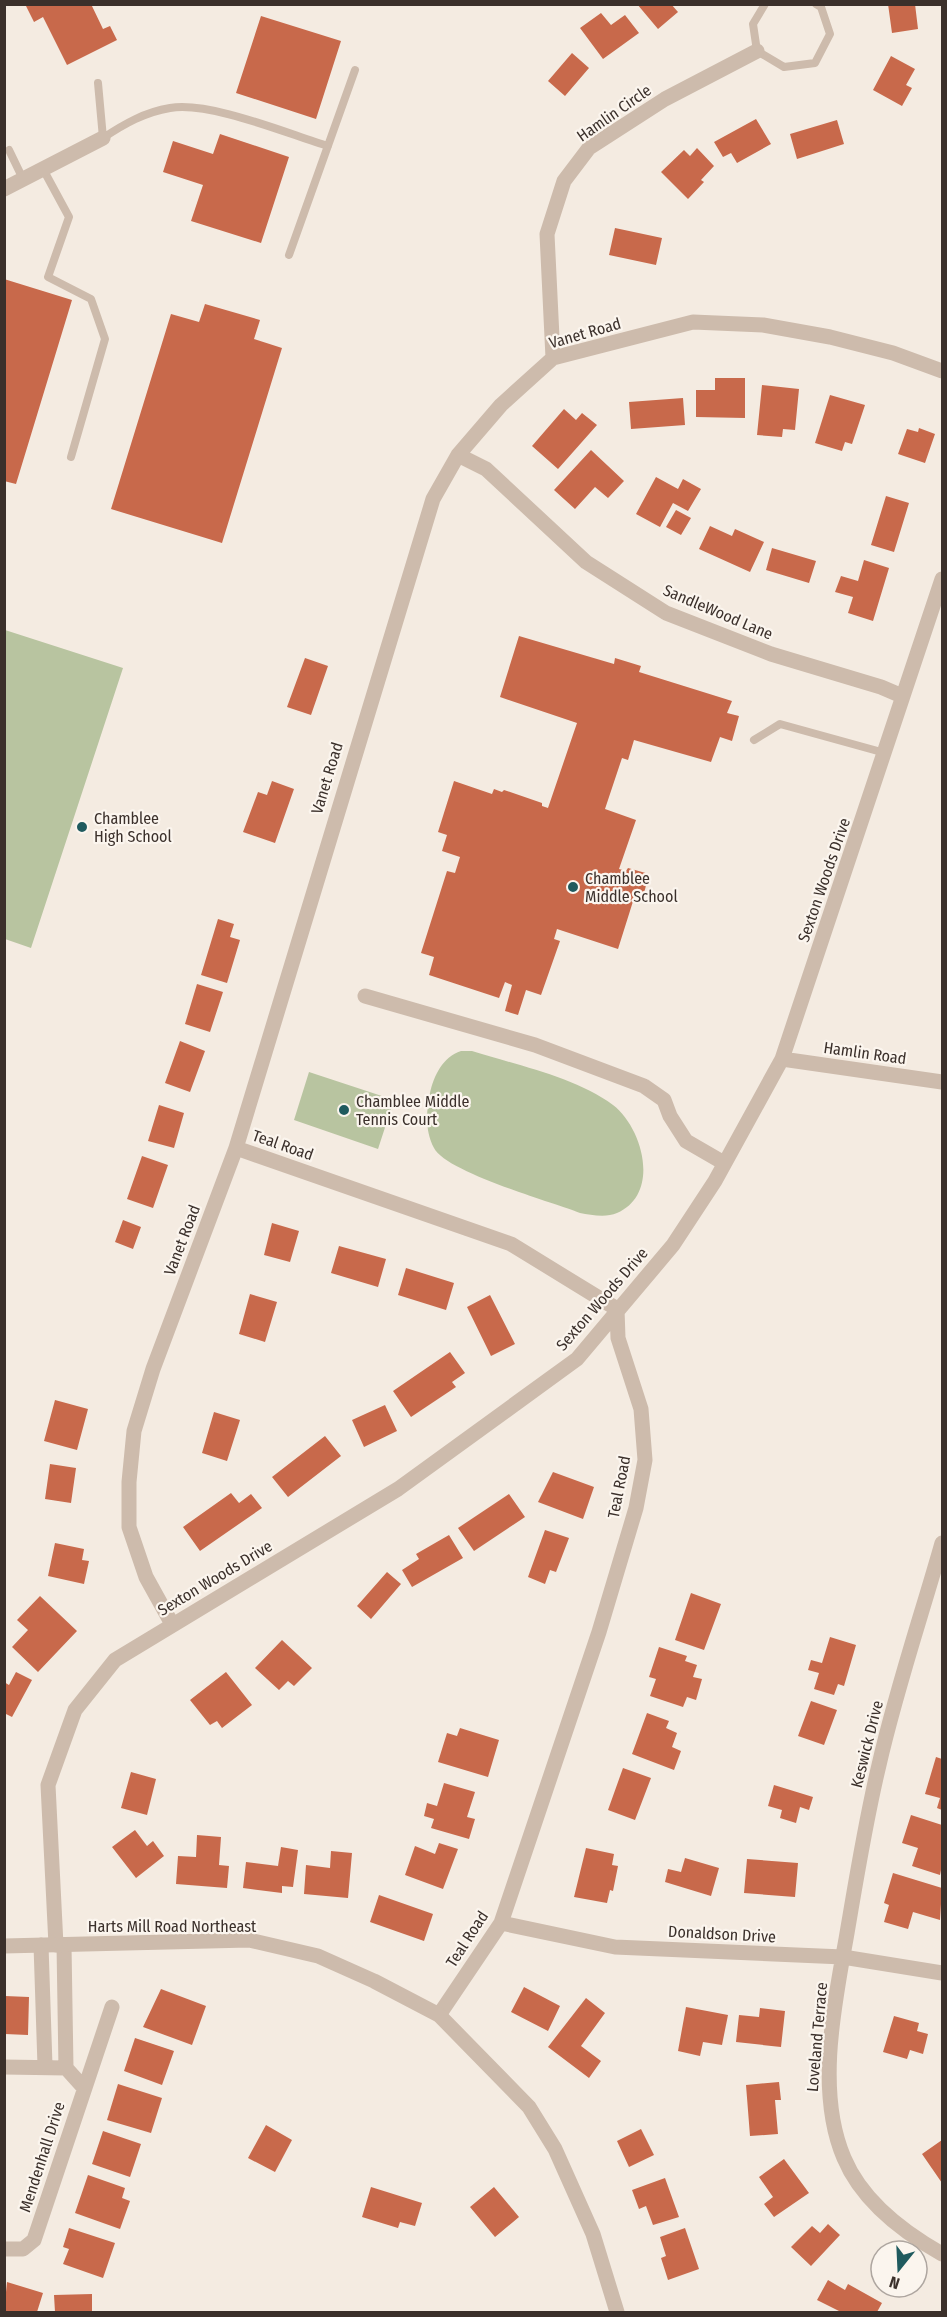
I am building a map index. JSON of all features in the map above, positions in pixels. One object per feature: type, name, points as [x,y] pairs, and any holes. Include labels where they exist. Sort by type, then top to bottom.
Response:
[{"type":"street","name":"Hamlin Circle","points":[[553,358],[547,234],[564,181],[589,148],[665,99],[757,51]]},
{"type":"street","points":[[4,189],[103,138]]},
{"type":"street","name":"Vanet Road","points":[[172,1624],[146,1577],[129,1527],[129,1482],[134,1431],[153,1369],[236,1148],[432,499],[458,455],[501,405],[553,358],[693,322],[763,325],[830,338],[893,353],[942,371]]},
{"type":"street","name":"SandleWood Lane","points":[[458,455],[486,469],[586,562],[666,613],[771,654],[881,687],[902,696]]},
{"type":"street","name":"Sexton Woods Drive","points":[[54,1945],[48,1785],[75,1710],[115,1660],[398,1489],[577,1359],[673,1245],[724,1163],[782,1059],[886,754],[902,696],[942,579]]},
{"type":"street","points":[[365,996],[535,1045],[644,1086],[664,1100],[670,1116],[686,1141],[724,1163]]},
{"type":"street","name":"Hamlin Road","points":[[782,1059],[942,1082]]},
{"type":"street","name":"Teal Road","points":[[236,1148],[511,1244],[617,1309],[618,1338],[641,1408],[645,1460],[636,1508],[599,1632],[501,1923],[439,2015]]},
{"type":"street","name":"Keswick Drive","points":[[843,1958],[879,1764],[942,1543]]},
{"type":"street","name":"Donaldson Drive","points":[[501,1923],[615,1947],[843,1958],[942,1973]]},
{"type":"street","name":"Harts Mill Road Northeast","points":[[4,1946],[249,1940],[318,1956],[374,1981],[439,2015],[529,2108],[555,2149],[593,2234],[617,2313]]},
{"type":"street","points":[[45,2066],[54,1945]]},
{"type":"street","points":[[4,2067],[66,2068],[54,1945]]},
{"type":"street","name":"Loveland Terrace","points":[[843,1958],[833,2016],[830,2105],[844,2158],[875,2204],[909,2234],[942,2254]]},
{"type":"street","name":"Mendenhall Drive","points":[[4,2249],[23,2249],[34,2240],[112,2007]]},
{"type":"street","name":"Mendenhall Drive","points":[[66,2068],[84,2088]]},
{"type":"lane","points":[[765,4],[753,24],[757,51],[784,67],[815,63],[830,34],[821,7],[816,4]]},
{"type":"lane","points":[[289,255],[355,70]]},
{"type":"lane","points":[[98,83],[103,138],[133,119],[171,107],[208,110],[328,146]]},
{"type":"lane","points":[[9,150],[23,179]]},
{"type":"lane","points":[[43,169],[69,217],[48,277],[91,299],[105,339],[72,457]]},
{"type":"lane","points":[[754,740],[780,724],[886,754]]},
{"type":"green space","points":[[5,630],[123,668],[31,948],[5,939]]},
{"type":"green space","points":[[461,1051],[472,1051],[563,1079],[598,1095],[613,1105],[624,1115],[632,1129],[643,1160],[643,1177],[639,1191],[631,1204],[617,1213],[608,1215],[580,1213],[478,1176],[443,1157],[434,1148],[429,1135],[427,1114],[429,1100],[440,1068],[444,1062]]},
{"type":"green space","name":"Chamblee Middle Tennis Court","points":[[309,1072],[394,1100],[378,1149],[294,1120]]},
{"type":"building","points":[[25,4],[91,4],[103,29],[110,26],[117,40],[67,65],[43,17],[34,22]]},
{"type":"building","points":[[637,4],[671,4],[678,12],[658,29]]},
{"type":"building","points":[[888,4],[915,4],[918,29],[892,33]]},
{"type":"building","points":[[601,13],[611,25],[625,15],[639,33],[603,59],[580,28]]},
{"type":"building","points":[[261,16],[341,41],[316,119],[236,93]]},
{"type":"building","points":[[572,53],[589,68],[565,96],[548,81]]},
{"type":"building","points":[[891,56],[915,69],[906,85],[912,88],[902,106],[873,90]]},
{"type":"building","points":[[756,119],[771,144],[737,163],[731,153],[723,157],[714,142]]},
{"type":"building","points":[[837,120],[844,144],[797,159],[790,134]]},
{"type":"building","points":[[220,134],[289,157],[261,243],[191,221],[203,185],[163,172],[173,141],[213,154]]},
{"type":"building","points":[[697,148],[714,166],[701,180],[704,182],[688,199],[661,172],[684,150],[690,156]]},
{"type":"building","points":[[615,228],[662,238],[656,265],[609,255]]},
{"type":"building","points":[[4,279],[72,300],[16,484],[4,481]]},
{"type":"building","points":[[205,304],[260,320],[254,339],[282,348],[222,543],[111,509],[171,314],[199,322]]},
{"type":"building","points":[[715,378],[745,378],[745,418],[696,417],[696,390],[715,390]]},
{"type":"building","points":[[762,385],[799,389],[795,430],[783,429],[782,437],[757,435]]},
{"type":"building","points":[[830,395],[865,405],[852,444],[845,442],[842,451],[815,443]]},
{"type":"building","points":[[683,398],[685,425],[631,429],[629,402]]},
{"type":"building","points":[[564,409],[576,420],[582,413],[597,425],[558,469],[532,446]]},
{"type":"building","points":[[919,428],[935,434],[925,463],[898,454],[907,429],[918,432]]},
{"type":"building","points":[[591,450],[624,481],[608,498],[595,487],[575,509],[554,490]]},
{"type":"building","points":[[656,477],[678,489],[683,479],[701,489],[688,511],[673,503],[660,527],[636,514]]},
{"type":"building","points":[[886,496],[909,503],[894,552],[871,545]]},
{"type":"building","points":[[676,510],[691,518],[681,535],[666,527]]},
{"type":"building","points":[[710,526],[732,536],[735,529],[764,542],[750,572],[699,549]]},
{"type":"building","points":[[772,548],[816,561],[809,583],[766,570]]},
{"type":"building","points":[[864,560],[889,568],[873,621],[848,613],[853,597],[835,592],[841,576],[858,581]]},
{"type":"building","name":"Chamblee Middle School","points":[[519,636],[614,664],[615,658],[641,666],[639,672],[732,701],[727,713],[739,716],[732,741],[720,737],[711,762],[634,740],[628,760],[622,758],[605,809],[636,820],[619,869],[626,871],[628,868],[649,874],[643,897],[635,895],[618,949],[557,929],[554,939],[560,941],[541,995],[526,990],[518,1015],[505,1011],[512,985],[505,982],[499,998],[429,975],[434,957],[421,953],[447,871],[455,873],[460,857],[442,851],[447,835],[438,832],[454,781],[492,794],[494,789],[502,792],[504,790],[542,803],[542,806],[548,808],[577,723],[500,697]]},
{"type":"building","points":[[305,658],[328,666],[311,715],[287,707]]},
{"type":"building","points":[[272,781],[294,789],[275,843],[243,832],[258,792],[267,795]]},
{"type":"building","points":[[218,919],[234,924],[230,937],[240,940],[227,983],[201,975]]},
{"type":"building","points":[[197,984],[223,992],[210,1032],[185,1024]]},
{"type":"building","points":[[180,1041],[205,1051],[190,1092],[165,1083]]},
{"type":"building","points":[[159,1105],[184,1113],[174,1148],[148,1141]]},
{"type":"building","points":[[142,1156],[168,1165],[153,1208],[127,1199]]},
{"type":"building","points":[[123,1220],[141,1227],[133,1249],[115,1242]]},
{"type":"building","points":[[272,1223],[299,1231],[290,1262],[264,1255]]},
{"type":"building","points":[[339,1246],[386,1259],[378,1287],[331,1273]]},
{"type":"building","points":[[406,1268],[454,1283],[446,1310],[398,1295]]},
{"type":"building","points":[[250,1294],[277,1302],[265,1342],[239,1334]]},
{"type":"building","points":[[490,1295],[515,1344],[491,1356],[467,1307]]},
{"type":"building","points":[[450,1352],[465,1373],[452,1382],[456,1387],[411,1417],[393,1391]]},
{"type":"building","points":[[55,1400],[88,1409],[77,1450],[44,1441]]},
{"type":"building","points":[[385,1405],[397,1431],[364,1447],[352,1420]]},
{"type":"building","points":[[214,1412],[240,1420],[227,1461],[202,1453]]},
{"type":"building","points":[[325,1436],[341,1456],[288,1497],[272,1477]]},
{"type":"building","points":[[50,1464],[76,1468],[71,1503],[45,1499]]},
{"type":"building","points":[[553,1472],[594,1487],[583,1519],[538,1502]]},
{"type":"building","points":[[231,1493],[239,1503],[251,1494],[262,1508],[200,1551],[183,1527]]},
{"type":"building","points":[[509,1494],[525,1517],[474,1551],[458,1528]]},
{"type":"building","points":[[545,1530],[569,1538],[556,1572],[550,1570],[545,1584],[528,1577]]},
{"type":"building","points":[[449,1535],[463,1558],[412,1587],[402,1570],[419,1559],[416,1554]]},
{"type":"building","points":[[55,1543],[84,1549],[82,1560],[89,1561],[84,1584],[48,1576]]},
{"type":"building","points":[[387,1572],[401,1584],[371,1619],[357,1606]]},
{"type":"building","points":[[691,1593],[721,1604],[704,1650],[675,1640]]},
{"type":"building","points":[[40,1596],[77,1631],[38,1672],[12,1647],[28,1630],[17,1620]]},
{"type":"building","points":[[830,1637],[856,1645],[844,1686],[838,1684],[834,1695],[814,1689],[819,1673],[808,1670],[811,1660],[822,1663]]},
{"type":"building","points":[[282,1640],[312,1668],[294,1686],[288,1681],[279,1690],[255,1668]]},
{"type":"building","points":[[659,1647],[687,1656],[685,1661],[697,1665],[693,1677],[702,1679],[696,1700],[687,1697],[683,1707],[650,1696],[656,1679],[649,1677]]},
{"type":"building","points":[[16,1672],[32,1680],[12,1717],[4,1713],[4,1682],[9,1685]]},
{"type":"building","points":[[226,1672],[252,1705],[222,1728],[217,1721],[210,1725],[190,1700]]},
{"type":"building","points":[[811,1701],[837,1710],[824,1745],[798,1736]]},
{"type":"building","points":[[647,1713],[669,1721],[666,1728],[677,1733],[672,1747],[681,1751],[674,1770],[632,1754]]},
{"type":"building","points":[[460,1728],[499,1740],[488,1777],[438,1762],[447,1733],[457,1736]]},
{"type":"building","points":[[936,1757],[942,1759],[942,1810],[937,1808],[940,1798],[925,1794]]},
{"type":"building","points":[[623,1768],[651,1778],[635,1820],[608,1810]]},
{"type":"building","points":[[131,1772],[156,1779],[147,1815],[121,1808]]},
{"type":"building","points":[[444,1783],[475,1792],[467,1817],[475,1819],[469,1839],[431,1828],[434,1819],[424,1816],[427,1803],[437,1806]]},
{"type":"building","points":[[774,1785],[813,1797],[809,1810],[800,1807],[796,1823],[780,1818],[782,1810],[768,1806]]},
{"type":"building","points":[[911,1815],[942,1825],[940,1875],[912,1866],[918,1848],[902,1843]]},
{"type":"building","points":[[135,1830],[147,1846],[153,1841],[164,1856],[136,1878],[112,1847]]},
{"type":"building","points":[[197,1835],[221,1837],[219,1865],[229,1866],[227,1888],[176,1884],[178,1856],[196,1857]]},
{"type":"building","points":[[439,1843],[458,1849],[443,1889],[405,1875],[415,1846],[435,1854]]},
{"type":"building","points":[[281,1847],[298,1850],[293,1887],[282,1886],[282,1893],[243,1888],[246,1862],[278,1866]]},
{"type":"building","points":[[586,1848],[614,1854],[612,1865],[618,1866],[613,1891],[610,1890],[607,1903],[574,1897]]},
{"type":"building","points":[[331,1851],[352,1853],[348,1898],[304,1894],[306,1865],[330,1868]]},
{"type":"building","points":[[685,1858],[719,1868],[711,1896],[665,1882],[668,1869],[681,1872]]},
{"type":"building","points":[[747,1859],[798,1863],[795,1897],[744,1893]]},
{"type":"building","points":[[893,1873],[942,1888],[940,1920],[913,1912],[908,1929],[884,1922],[889,1905],[884,1903]]},
{"type":"building","points":[[379,1895],[433,1914],[424,1941],[370,1922]]},
{"type":"building","points":[[524,1987],[560,2006],[548,2031],[511,2012]]},
{"type":"building","points":[[161,1989],[206,2006],[192,2045],[143,2027]]},
{"type":"building","points":[[5,1996],[29,1997],[28,2035],[5,2034]]},
{"type":"building","points":[[586,1998],[605,2013],[581,2046],[601,2061],[589,2078],[548,2047]]},
{"type":"building","points":[[686,2007],[728,2015],[722,2045],[703,2042],[700,2056],[678,2051]]},
{"type":"building","points":[[760,2008],[785,2011],[781,2047],[736,2042],[739,2015],[759,2017]]},
{"type":"building","points":[[894,2016],[919,2023],[917,2031],[928,2034],[923,2054],[910,2050],[907,2059],[883,2052]]},
{"type":"building","points":[[135,2038],[174,2051],[162,2085],[124,2071]]},
{"type":"building","points":[[779,2082],[781,2100],[775,2100],[778,2134],[750,2136],[746,2085]]},
{"type":"building","points":[[118,2084],[162,2098],[151,2133],[107,2120]]},
{"type":"building","points":[[266,2125],[292,2140],[275,2172],[248,2158]]},
{"type":"building","points":[[641,2129],[654,2155],[629,2167],[617,2141]]},
{"type":"building","points":[[103,2131],[141,2144],[130,2177],[92,2164]]},
{"type":"building","points":[[942,2140],[942,2183],[922,2154]]},
{"type":"building","points":[[784,2159],[809,2193],[774,2217],[764,2204],[773,2197],[759,2177]]},
{"type":"building","points":[[88,2175],[125,2188],[122,2198],[130,2201],[120,2229],[75,2213]]},
{"type":"building","points":[[665,2178],[679,2217],[653,2225],[646,2206],[639,2209],[632,2190]]},
{"type":"building","points":[[371,2187],[422,2203],[415,2226],[400,2222],[398,2228],[362,2217]]},
{"type":"building","points":[[494,2187],[519,2217],[495,2237],[470,2207]]},
{"type":"building","points":[[828,2224],[840,2235],[811,2266],[791,2247],[812,2226],[820,2233]]},
{"type":"building","points":[[69,2228],[115,2243],[103,2278],[63,2264],[69,2249],[63,2247]]},
{"type":"building","points":[[685,2228],[699,2269],[668,2280],[661,2258],[666,2256],[660,2237]]},
{"type":"building","points":[[828,2280],[845,2290],[848,2284],[869,2296],[869,2299],[882,2303],[877,2312],[841,2312],[817,2300]]},
{"type":"building","points":[[7,2282],[43,2293],[37,2312],[4,2312]]},
{"type":"building","points":[[92,2294],[92,2312],[55,2312],[54,2295]]},
{"type":"place","name":"Chamblee High School","points":[[82,827]]},
{"type":"place","name":"Chamblee Middle School","points":[[573,887]]},
{"type":"place","name":"Chamblee Middle Tennis Court","points":[[344,1110]]}]
